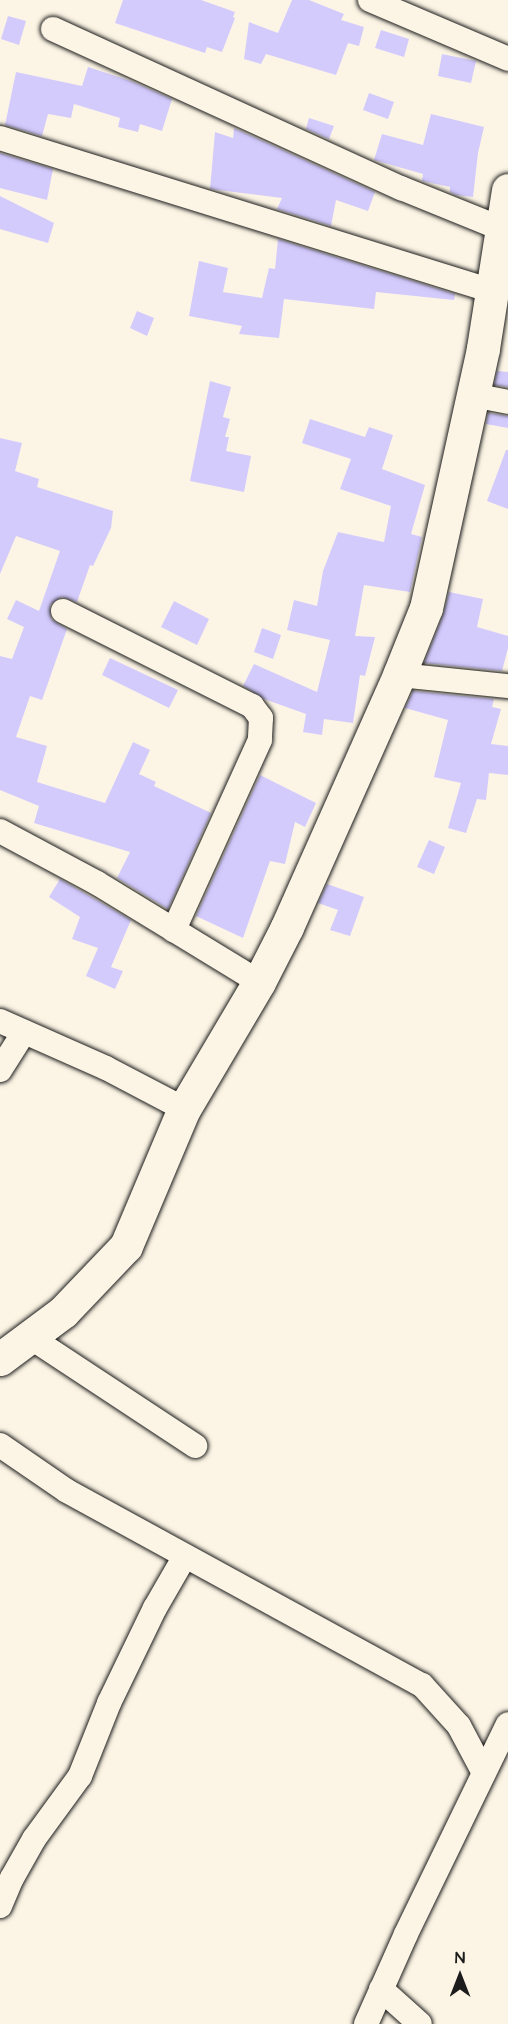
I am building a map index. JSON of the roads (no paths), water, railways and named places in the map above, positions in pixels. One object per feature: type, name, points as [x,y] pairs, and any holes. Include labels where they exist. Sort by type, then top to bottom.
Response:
[{"type":"street","points":[[370,0],[508,59]]},
{"type":"street","points":[[53,29],[401,188],[502,229]]},
{"type":"street","points":[[0,138],[496,308]]},
{"type":"street","points":[[0,1359],[63,1312],[126,1246],[184,1109],[259,982],[287,927],[399,675],[426,608],[473,394],[496,308],[502,229],[508,190]]},
{"type":"street","points":[[473,394],[508,402]]},
{"type":"street","points":[[63,611],[252,706],[261,718],[260,740],[174,930]]},
{"type":"street","points":[[399,675],[508,686]]},
{"type":"street","points":[[0,831],[97,882],[259,982]]},
{"type":"street","points":[[0,1021],[106,1068],[184,1109]]},
{"type":"street","points":[[0,1070],[24,1032]]},
{"type":"street","points":[[30,1336],[195,1446]]},
{"type":"street","points":[[0,1445],[67,1491],[422,1685],[459,1726],[484,1773]]},
{"type":"street","points":[[0,1906],[6,1875],[80,1776],[109,1703],[155,1608],[185,1556]]},
{"type":"street","points":[[366,2024],[508,1724]]},
{"type":"street","points":[[381,1989],[420,2024]]}]
